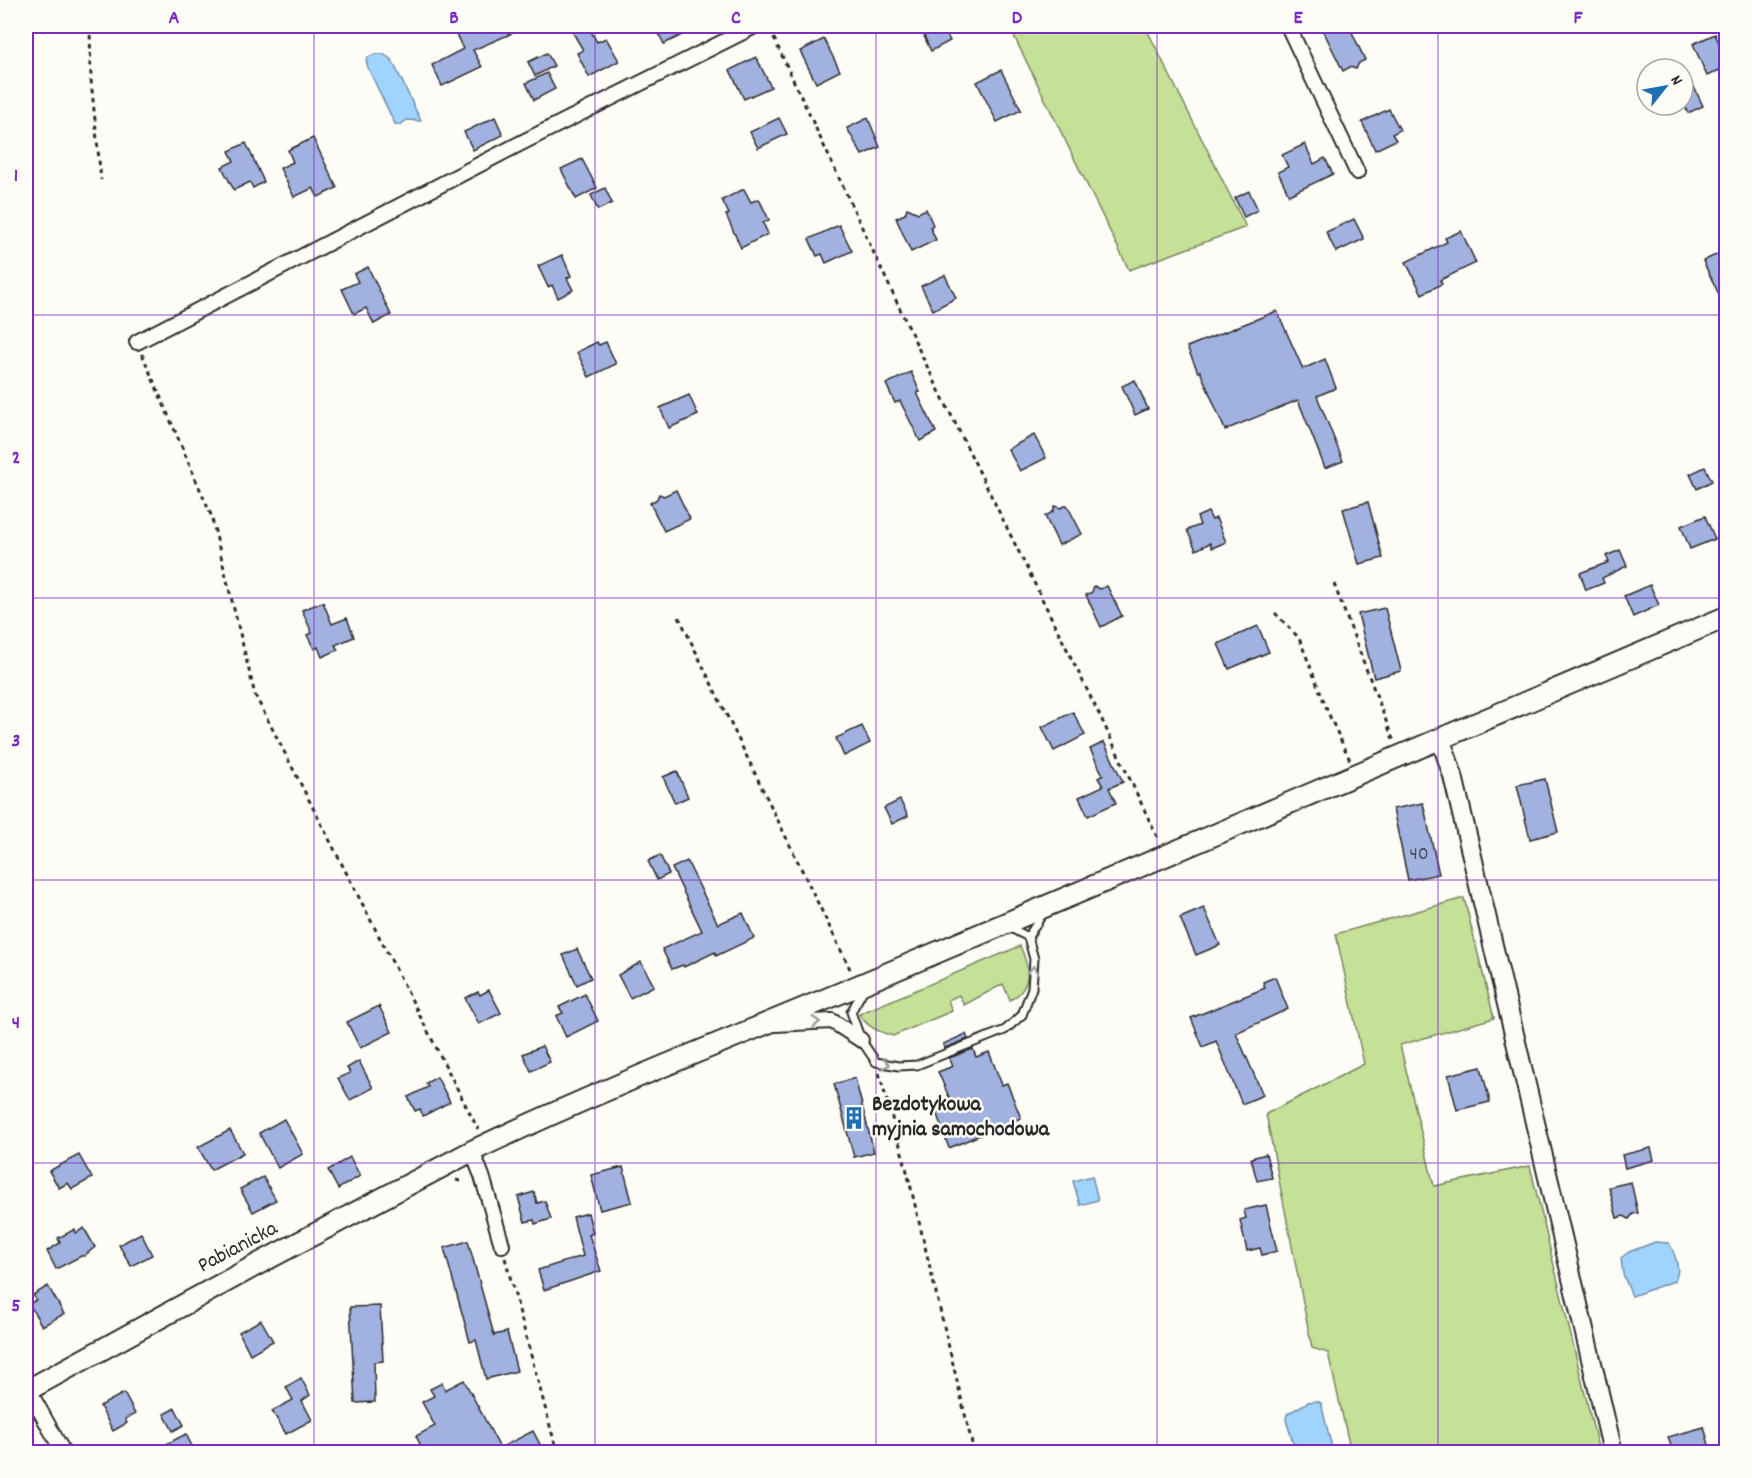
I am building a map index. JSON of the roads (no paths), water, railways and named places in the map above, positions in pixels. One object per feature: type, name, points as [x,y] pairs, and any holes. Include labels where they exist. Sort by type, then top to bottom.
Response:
[{"type":"main road","name":"Pabianicka","points":[[27,1390],[260,1263],[477,1149],[650,1070],[863,984],[1357,776],[1726,617]]},
{"type":"street","points":[[137,342],[513,147],[754,26]]},
{"type":"street","points":[[1288,26],[1357,172]]},
{"type":"street","points":[[1441,740],[1456,788],[1613,1452]]},
{"type":"street","points":[[765,1024],[832,1021],[861,1040]]},
{"type":"street","points":[[477,1149],[482,1176],[502,1245]]},
{"type":"street","points":[[27,1390],[63,1452]]},
{"type":"lane","points":[[1028,937],[1048,905]]},
{"type":"lane","points":[[863,984],[851,1012],[861,1040],[876,1062],[899,1066],[917,1065],[1005,1030],[1022,1015],[1032,988],[1034,959],[1028,937],[1004,924]]},
{"type":"water","points":[[375,54],[383,54],[392,60],[421,121],[407,120],[400,125],[395,124],[368,68],[366,60]]},
{"type":"water","points":[[1092,1176],[1098,1200],[1080,1205],[1073,1181]]},
{"type":"water","points":[[1655,1242],[1669,1243],[1677,1262],[1676,1277],[1674,1281],[1632,1296],[1623,1274],[1621,1258],[1629,1252]]},
{"type":"water","points":[[1308,1402],[1321,1403],[1333,1452],[1296,1452],[1286,1420],[1287,1414]]},
{"type":"place","name":"Bezdotykowa myjnia samochodowa","points":[[854,1118]]}]
